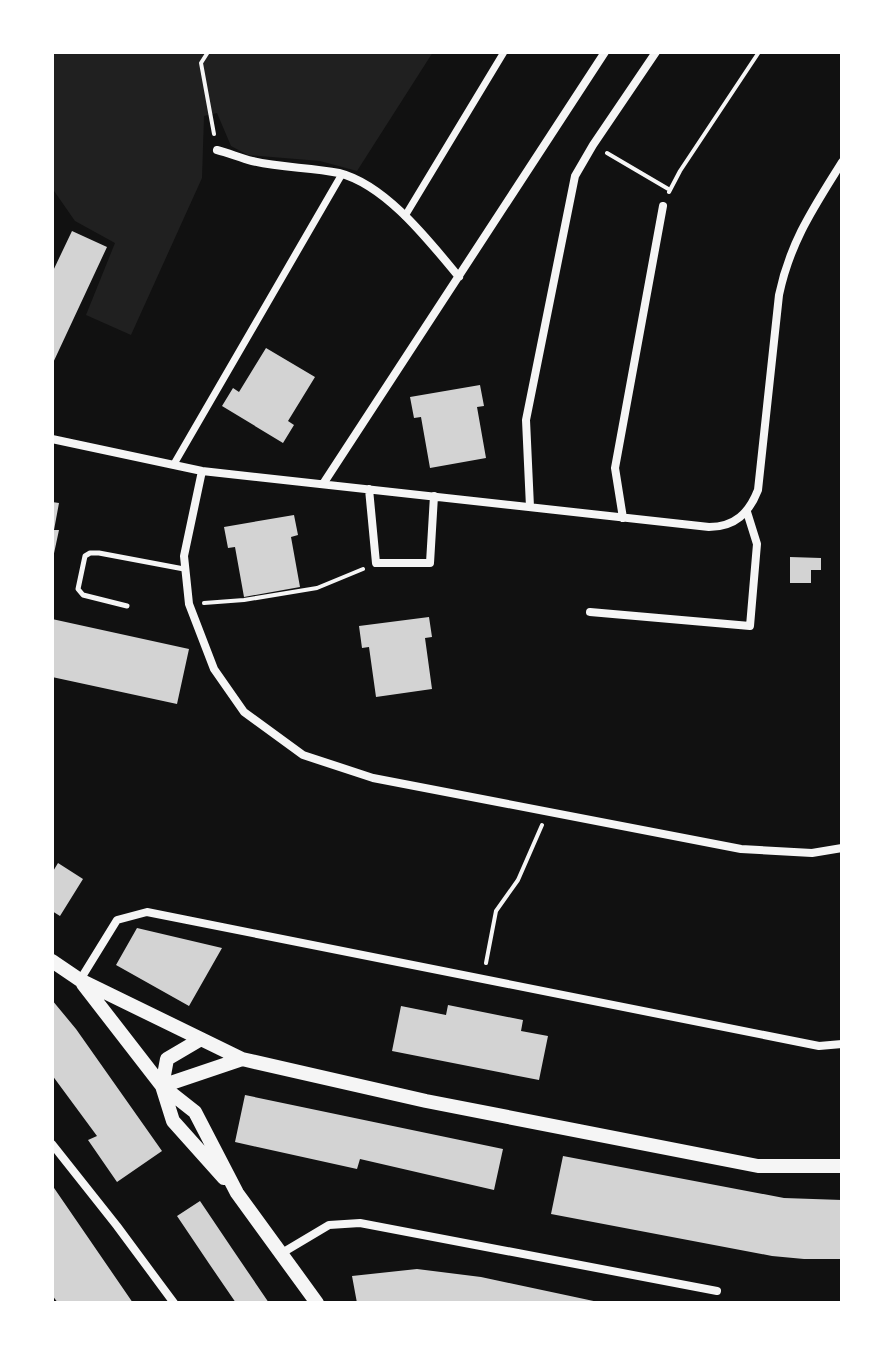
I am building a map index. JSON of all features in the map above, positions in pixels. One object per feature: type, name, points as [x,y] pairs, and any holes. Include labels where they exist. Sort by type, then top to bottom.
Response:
[{"type":"street","points":[[405,216],[504,52]]},
{"type":"street","points":[[323,484],[605,52]]},
{"type":"street","points":[[530,507],[526,420],[575,176],[653,52]]},
{"type":"street","points":[[217,150],[254,161],[342,174],[371,188],[419,229],[459,277]]},
{"type":"street","points":[[52,439],[202,471],[721,527],[747,512],[754,502],[760,480],[784,270],[803,225],[842,162]]},
{"type":"street","points":[[174,464],[342,174]]},
{"type":"street","points":[[623,518],[615,468],[663,206]]},
{"type":"street","points":[[202,471],[184,556],[189,604],[214,669],[244,712],[303,755],[373,778],[741,849],[812,853],[842,848]]},
{"type":"street","points":[[369,489],[376,563],[430,563],[434,496]]},
{"type":"street","points":[[590,612],[750,626],[757,544],[747,512]]},
{"type":"street","points":[[80,980],[117,920],[147,912],[819,1046],[842,1044]]},
{"type":"street","points":[[52,961],[80,980],[242,1059],[426,1101],[758,1166],[842,1166]]},
{"type":"street","points":[[80,980],[162,1086],[195,1112],[237,1193],[317,1303]]},
{"type":"street","points":[[201,1039],[167,1059],[162,1086],[173,1121],[237,1193]]},
{"type":"street","points":[[162,1086],[242,1059]]},
{"type":"street","points":[[52,1144],[174,1303]]},
{"type":"street","points":[[282,1253],[329,1225],[360,1223],[717,1291]]},
{"type":"lane","points":[[127,606],[83,595],[78,589],[85,556],[99,553],[184,569]]},
{"type":"path","points":[[208,52],[201,63],[217,150]]},
{"type":"path","points":[[663,206],[670,190],[759,52]]},
{"type":"path","points":[[593,145],[670,190]]},
{"type":"path","points":[[189,604],[244,600],[317,588],[376,563]]},
{"type":"path","points":[[483,978],[496,911],[518,880],[548,812]]},
{"type":"shaded area","points":[[52,52],[433,52],[357,171],[320,161],[248,155],[231,146],[217,113],[204,116],[202,178],[131,335],[86,315],[115,243],[75,221],[52,188]]},
{"type":"building","points":[[72,231],[107,247],[52,365],[52,273]]},
{"type":"building","points":[[266,348],[315,377],[288,421],[294,425],[283,443],[222,406],[233,388],[239,392]]},
{"type":"building","points":[[480,385],[484,406],[477,407],[486,458],[430,468],[421,417],[414,418],[410,397]]},
{"type":"building","points":[[52,502],[59,503],[54,530],[59,530],[53,558]]},
{"type":"building","points":[[294,515],[298,535],[291,537],[300,587],[244,597],[235,547],[228,548],[224,527]]},
{"type":"building","points":[[790,557],[821,558],[821,570],[811,570],[811,583],[790,583]]},
{"type":"building","points":[[429,617],[432,637],[425,638],[432,689],[376,697],[369,647],[362,648],[359,626]]},
{"type":"building","points":[[52,619],[189,649],[177,704],[52,677]]},
{"type":"building","points":[[58,863],[83,879],[60,916],[52,911],[52,873]]},
{"type":"building","points":[[137,928],[222,948],[189,1006],[116,965]]},
{"type":"building","points":[[52,1000],[162,1151],[117,1182],[88,1140],[97,1136],[52,1075]]},
{"type":"building","points":[[448,1005],[523,1020],[521,1031],[548,1036],[539,1080],[392,1051],[401,1006],[446,1015]]},
{"type":"building","points":[[245,1095],[503,1149],[494,1190],[360,1159],[357,1169],[235,1142]]},
{"type":"building","points":[[563,1156],[784,1198],[842,1200],[842,1259],[772,1256],[551,1214]]},
{"type":"building","points":[[52,1185],[133,1303],[58,1303],[52,1295]]},
{"type":"building","points":[[200,1201],[269,1303],[236,1303],[210,1265],[177,1216]]},
{"type":"building","points":[[417,1269],[481,1277],[603,1303],[357,1303],[352,1276]]}]
